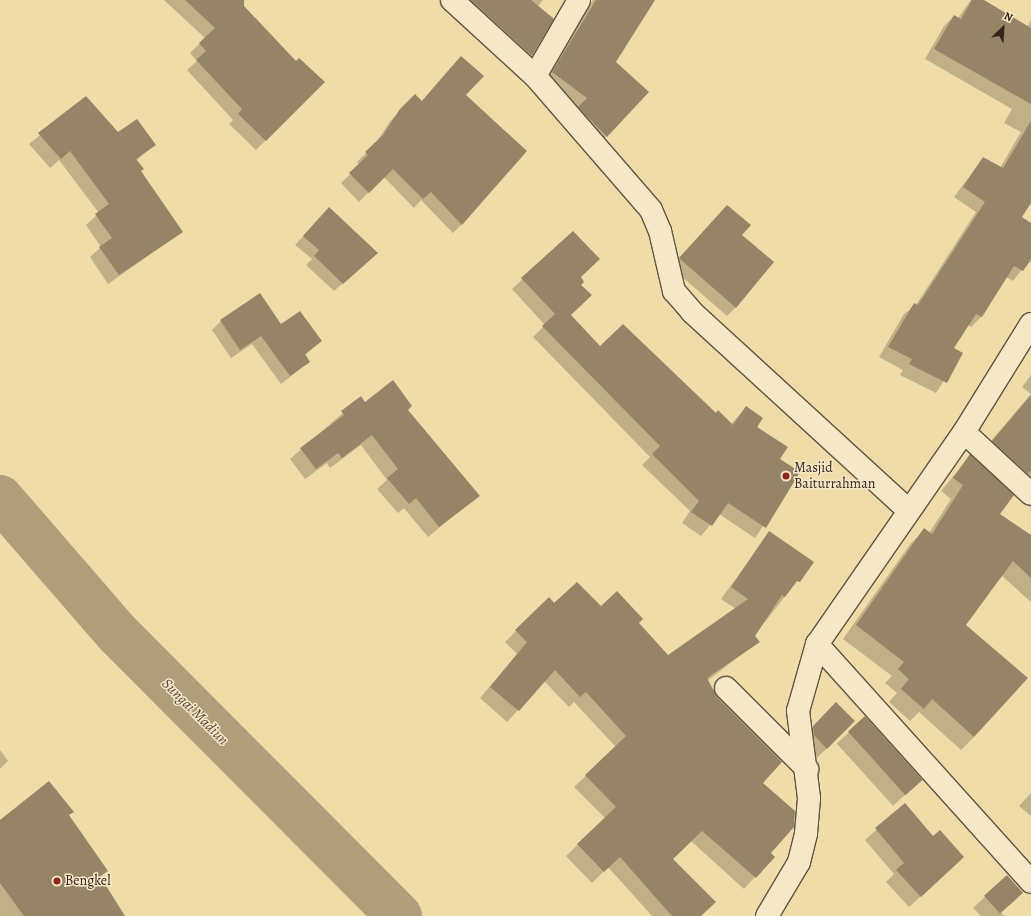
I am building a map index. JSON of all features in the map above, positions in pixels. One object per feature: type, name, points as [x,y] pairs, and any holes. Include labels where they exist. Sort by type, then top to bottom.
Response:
[{"type":"street","points":[[452,0],[536,76],[651,210],[660,231],[674,291],[692,312],[908,510]]},
{"type":"street","points":[[536,76],[580,0]]},
{"type":"street","points":[[767,916],[799,862],[808,812],[807,769],[799,741],[798,711],[817,644],[908,510],[964,432],[1031,324]]},
{"type":"street","points":[[964,432],[1031,494]]},
{"type":"street","points":[[817,644],[1031,882]]},
{"type":"street","points":[[726,688],[807,769]]},
{"type":"building","points":[[185,0],[244,0],[244,6],[296,61],[299,58],[325,82],[266,141],[238,114],[242,109],[196,60],[206,51],[199,43],[215,28]]},
{"type":"building","points":[[471,0],[531,0],[554,19],[532,56]]},
{"type":"building","points":[[596,0],[655,0],[616,62],[649,92],[607,137],[578,107],[587,98],[552,72]]},
{"type":"building","points":[[972,0],[984,0],[1031,28],[1031,104],[934,49],[954,15],[961,19]]},
{"type":"building","points":[[461,56],[484,76],[466,95],[527,151],[462,225],[431,192],[423,199],[393,169],[369,193],[349,173],[368,155],[365,152],[383,135],[400,109],[415,94],[422,101]]},
{"type":"building","points":[[86,96],[118,132],[137,119],[156,145],[136,159],[144,169],[141,171],[183,232],[119,275],[99,247],[112,238],[95,214],[109,204],[70,151],[61,159],[38,133]]},
{"type":"building","points":[[1031,121],[1031,203],[1022,217],[1031,223],[1031,260],[1023,271],[1014,266],[982,317],[976,314],[954,348],[963,353],[947,383],[909,364],[912,359],[888,347],[914,303],[918,305],[985,202],[963,187],[983,157],[1003,168]]},
{"type":"building","points":[[727,205],[751,225],[742,235],[774,262],[736,308],[679,258]]},
{"type":"building","points":[[329,207],[378,253],[343,284],[314,256],[319,250],[303,236]]},
{"type":"building","points":[[573,231],[600,259],[581,277],[584,282],[581,285],[592,295],[571,315],[600,346],[623,324],[716,413],[718,410],[733,425],[746,406],[763,418],[757,427],[788,447],[780,459],[800,472],[766,528],[728,503],[712,526],[691,512],[699,501],[652,454],[660,446],[542,326],[555,314],[521,278]]},
{"type":"building","points":[[260,293],[281,324],[300,311],[322,341],[305,354],[310,362],[290,376],[261,336],[240,350],[220,320]]},
{"type":"building","points":[[393,380],[412,406],[408,410],[480,496],[439,527],[416,498],[409,504],[387,478],[398,469],[372,435],[342,458],[338,453],[316,469],[300,448],[344,415],[341,411],[361,396],[365,402]]},
{"type":"building","points":[[1031,395],[1031,470],[1028,474],[992,441]]},
{"type":"building","points":[[970,454],[1014,495],[1000,514],[1031,535],[1031,578],[1013,561],[966,625],[1028,678],[974,737],[932,699],[924,709],[901,689],[909,679],[898,669],[904,662],[856,625],[924,528],[932,534],[963,485],[953,478]]},
{"type":"building","points":[[769,531],[814,562],[800,582],[797,581],[785,597],[782,595],[755,636],[760,642],[707,678],[717,697],[782,762],[763,783],[795,811],[794,827],[771,853],[775,857],[756,878],[702,831],[673,859],[716,902],[701,916],[672,916],[620,857],[604,872],[577,844],[616,807],[585,775],[626,736],[586,692],[580,697],[555,670],[519,711],[490,687],[527,642],[515,630],[549,597],[554,603],[577,582],[601,606],[617,591],[643,619],[639,623],[668,655],[748,599],[731,587]]},
{"type":"building","points":[[836,702],[855,721],[827,749],[814,735],[813,726]]},
{"type":"building","points":[[865,716],[923,780],[905,795],[848,731]]},
{"type":"building","points":[[49,781],[74,812],[69,815],[108,871],[100,876],[125,916],[24,916],[0,883],[0,820]]},
{"type":"building","points":[[905,803],[933,836],[940,830],[964,857],[921,897],[896,870],[904,863],[875,828]]},
{"type":"building","points":[[1007,875],[1023,893],[1000,914],[984,896]]},
{"type":"waterway","name":"Sungai Madiun","points":[[0,498],[118,634],[399,916]]},
{"type":"place","name":"Masjid Baiturrahman","points":[[786,476]]},
{"type":"place","name":"Bengkel","points":[[57,881]]}]
